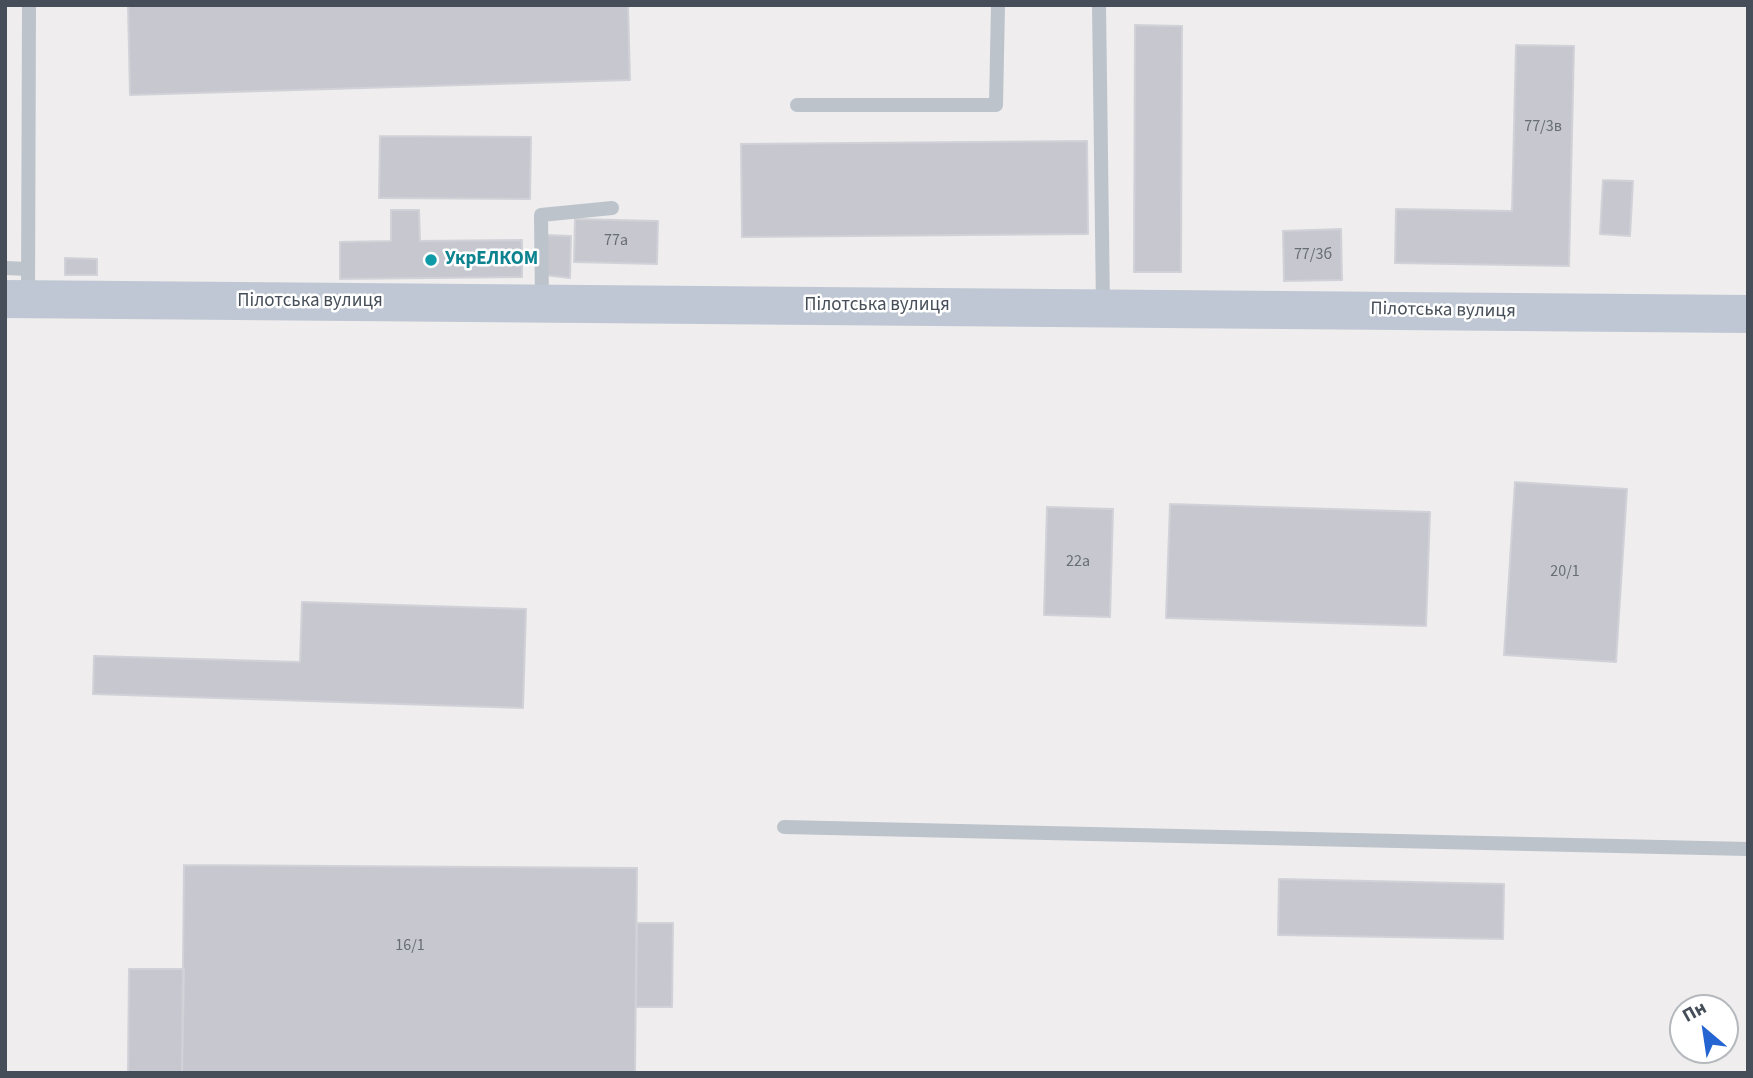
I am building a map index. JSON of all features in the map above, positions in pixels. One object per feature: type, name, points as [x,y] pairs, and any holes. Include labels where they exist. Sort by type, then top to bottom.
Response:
[{"type":"street","name":"Пілотська вулиця","points":[[20,289],[541,304],[1748,314]]},
{"type":"lane","points":[[20,289],[29,5]]},
{"type":"lane","points":[[797,105],[996,105],[998,5]]},
{"type":"lane","points":[[1100,5],[1103,308]]},
{"type":"lane","points":[[541,304],[541,215],[612,208]]},
{"type":"lane","points":[[5,268],[20,289]]},
{"type":"lane","points":[[784,827],[1748,849]]},
{"type":"building","points":[[128,5],[628,5],[630,80],[130,95]]},
{"type":"building","points":[[1135,25],[1182,26],[1181,272],[1134,272]]},
{"type":"building","points":[[1516,45],[1574,46],[1569,266],[1395,263],[1396,209],[1512,211]]},
{"type":"building","points":[[380,136],[531,137],[530,199],[379,198]]},
{"type":"building","points":[[1087,141],[1088,234],[742,237],[741,144]]},
{"type":"building","points":[[1603,180],[1633,181],[1630,236],[1600,234]]},
{"type":"building","name":"УкрЕЛКОМ","points":[[391,210],[419,210],[420,241],[522,240],[522,277],[340,279],[340,242],[391,241]]},
{"type":"building","points":[[575,219],[658,221],[657,264],[574,262]]},
{"type":"building","points":[[1341,229],[1342,280],[1284,281],[1283,231]]},
{"type":"building","points":[[545,235],[571,236],[570,278],[544,275]]},
{"type":"building","points":[[65,258],[97,259],[97,275],[65,275]]},
{"type":"building","points":[[1515,482],[1627,489],[1616,662],[1504,655]]},
{"type":"building","points":[[1170,504],[1430,512],[1426,626],[1166,618]]},
{"type":"building","points":[[1047,507],[1113,509],[1110,617],[1044,615]]},
{"type":"building","points":[[302,602],[526,609],[523,708],[93,694],[94,656],[300,662]]},
{"type":"building","points":[[184,865],[637,868],[635,1073],[182,1073]]},
{"type":"building","points":[[1279,879],[1504,884],[1503,939],[1278,935]]},
{"type":"building","points":[[637,923],[673,923],[672,1007],[636,1007]]},
{"type":"building","points":[[129,969],[184,969],[182,1073],[128,1073]]},
{"type":"place","name":"УкрЕЛКОМ","points":[[431,260]]}]
